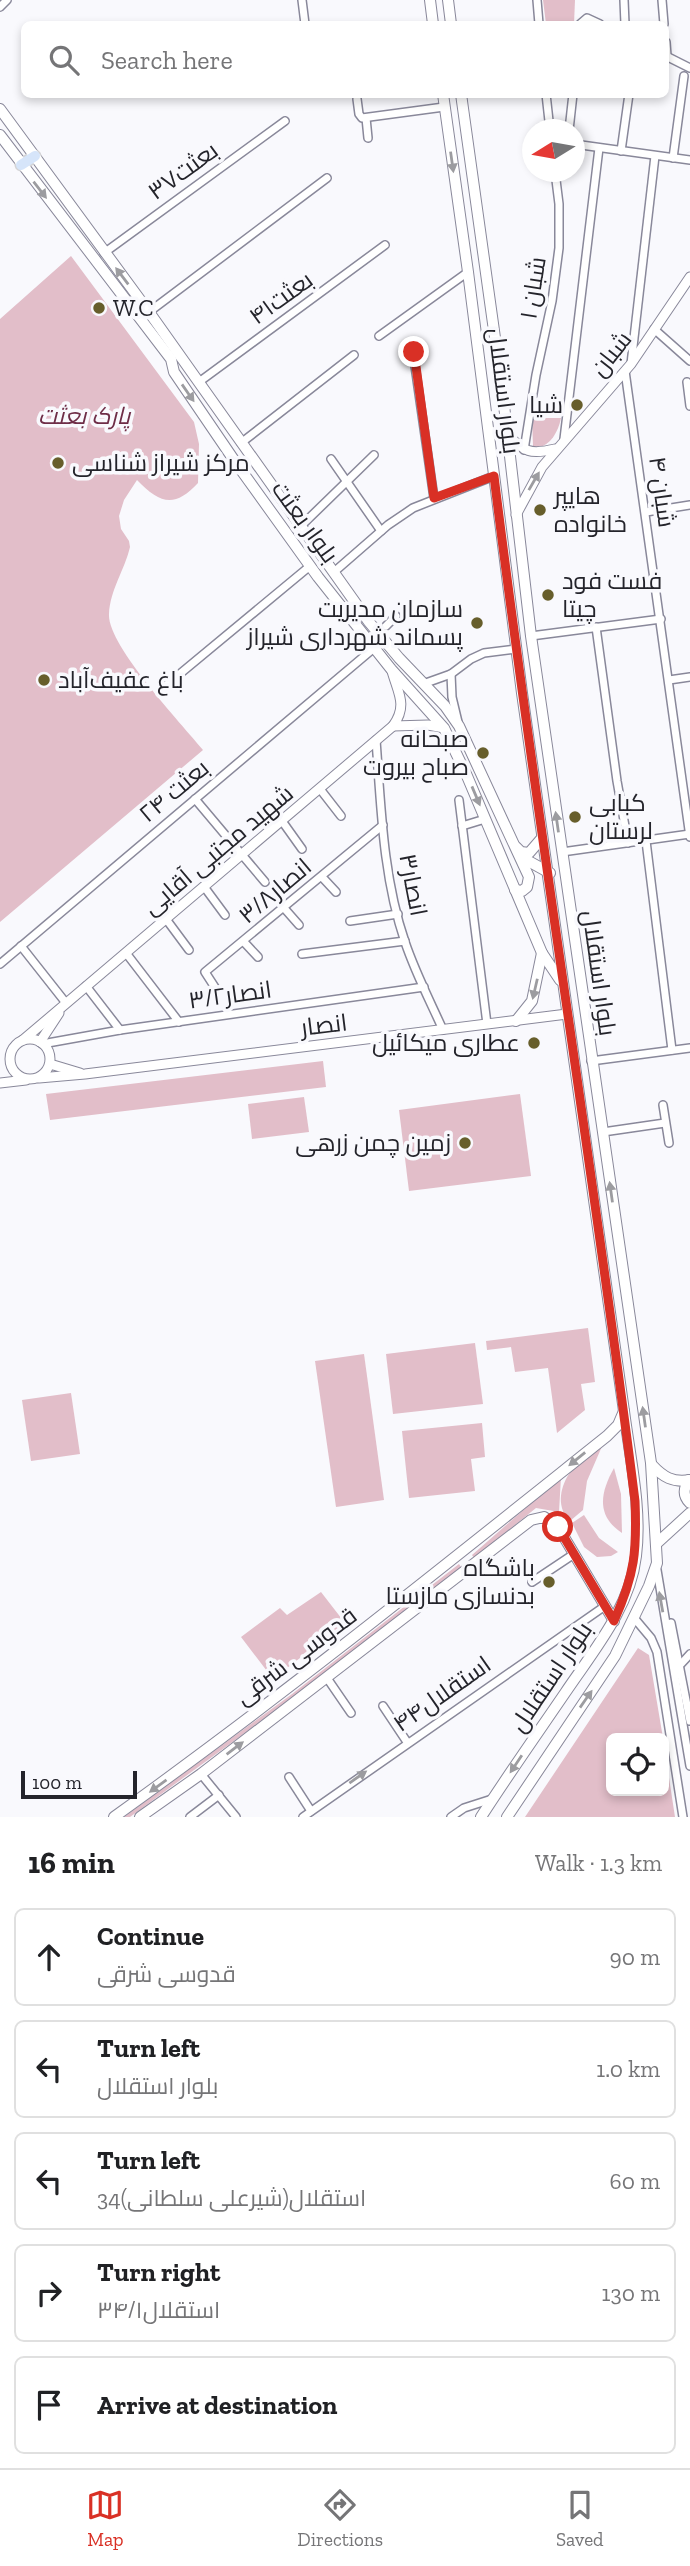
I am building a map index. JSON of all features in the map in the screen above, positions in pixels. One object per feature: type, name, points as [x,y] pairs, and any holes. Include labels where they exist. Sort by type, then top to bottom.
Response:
[{"type":"main road","points":[[433,21],[430,2],[448,0],[451,21]]},
{"type":"main road","name":"بلوار استقلال","points":[[443,98],[516,649],[635,1501],[636,1556],[614,1621],[481,1817]]},
{"type":"main road","name":"بلوار استقلال","points":[[462,98],[492,313],[531,636],[564,876],[650,1463],[657,1563],[635,1619],[615,1656],[507,1817]]},
{"type":"main road","name":"بلوار بعثت","points":[[0,108],[369,622],[445,706],[459,726],[529,877],[527,887],[522,891],[515,890]]},
{"type":"main road","name":"بلوار بعثت","points":[[0,135],[172,359],[174,372],[310,566],[391,669],[444,728],[542,953],[562,984]]},
{"type":"main road","points":[[21,165],[35,156]]},
{"type":"main road","points":[[472,314],[492,313]]},
{"type":"main road","points":[[506,575],[523,573]]},
{"type":"main road","points":[[513,844],[521,852],[529,853],[542,838]]},
{"type":"main road","points":[[520,856],[547,873],[564,876]]},
{"type":"main road","points":[[516,1021],[532,1002],[542,953]]},
{"type":"main road","points":[[590,1165],[606,1162]]},
{"type":"main road","name":"قدوسی شرقی","points":[[114,1817],[376,1621],[607,1436],[618,1425],[624,1411]]},
{"type":"main road","points":[[650,1463],[662,1477],[679,1482],[689,1480]]},
{"type":"main road","points":[[689,1480],[684,1487],[684,1496],[690,1503]]},
{"type":"main road","points":[[656,1544],[690,1513]]},
{"type":"main road","name":"قدوسی شرقی","points":[[140,1817],[201,1774],[531,1520],[544,1517],[558,1527],[614,1621]]},
{"type":"main road","points":[[465,1549],[475,1564]]},
{"type":"street","points":[[0,7],[7,0]]},
{"type":"street","points":[[302,0],[305,21]]},
{"type":"street","points":[[537,0],[539,21]]},
{"type":"street","points":[[624,0],[625,21]]},
{"type":"street","points":[[662,0],[664,21]]},
{"type":"street","points":[[669,58],[690,68]]},
{"type":"street","points":[[673,158],[684,76]]},
{"type":"street","points":[[547,98],[549,119]]},
{"type":"street","points":[[570,119],[572,98]]},
{"type":"street","points":[[621,151],[628,98]]},
{"type":"street","points":[[357,99],[362,118],[444,107]]},
{"type":"street","points":[[366,118],[368,138]]},
{"type":"street","name":"بعثت۳۷","points":[[104,253],[285,121]]},
{"type":"street","points":[[585,146],[690,160]]},
{"type":"street","points":[[564,439],[599,148]]},
{"type":"street","name":"۴ شبان","points":[[655,156],[628,367],[690,835]]},
{"type":"street","points":[[149,312],[327,178]]},
{"type":"street","name":"۱ شبان","points":[[524,450],[552,301],[559,248],[556,182]]},
{"type":"street","name":"بعثت۴۱","points":[[199,382],[385,245]]},
{"type":"street","points":[[379,336],[468,272]]},
{"type":"street","name":"شبان","points":[[516,515],[532,483],[555,449],[628,367],[688,284]]},
{"type":"street","points":[[654,329],[690,361]]},
{"type":"street","points":[[414,352],[434,498]]},
{"type":"street","points":[[241,443],[354,355]]},
{"type":"street","points":[[687,382],[690,406]]},
{"type":"street","points":[[506,434],[524,450],[532,453],[555,449]]},
{"type":"street","points":[[301,526],[373,454]]},
{"type":"street","points":[[331,459],[381,531]]},
{"type":"street","points":[[334,572],[388,525],[413,508],[494,476]]},
{"type":"street","points":[[646,512],[690,505]]},
{"type":"street","points":[[164,687],[310,566]]},
{"type":"street","points":[[386,626],[396,616]]},
{"type":"street","points":[[531,636],[661,619]]},
{"type":"street","points":[[596,627],[628,843]]},
{"type":"street","name":"بعثت ۲۴","points":[[0,964],[374,648]]},
{"type":"street","points":[[423,684],[451,674],[484,653],[516,649]]},
{"type":"street","points":[[391,669],[402,708],[393,726]]},
{"type":"street","points":[[451,674],[452,697],[459,726]]},
{"type":"street","points":[[668,680],[690,677]]},
{"type":"street","points":[[393,726],[428,724],[444,728]]},
{"type":"street","name":"شهید مجتبی آقایی","points":[[23,1040],[393,726]]},
{"type":"street","name":"انصار۳","points":[[376,740],[383,825],[393,895],[405,942],[443,1030]]},
{"type":"street","points":[[320,789],[341,816]]},
{"type":"street","points":[[195,799],[265,882]]},
{"type":"street","points":[[459,800],[487,1024]]},
{"type":"street","points":[[462,826],[485,819]]},
{"type":"street","points":[[282,821],[302,849]]},
{"type":"street","name":"انصار۳/۸","points":[[216,989],[205,972],[383,825]]},
{"type":"street","points":[[562,852],[690,835]]},
{"type":"street","points":[[646,841],[672,1050]]},
{"type":"street","points":[[322,877],[336,892]]},
{"type":"street","points":[[205,888],[225,915]]},
{"type":"street","points":[[284,908],[299,925]]},
{"type":"street","points":[[350,922],[398,914]]},
{"type":"street","points":[[166,919],[189,950]]},
{"type":"street","points":[[244,942],[258,957]]},
{"type":"street","points":[[302,954],[405,942]]},
{"type":"street","points":[[21,946],[66,1003]]},
{"type":"street","points":[[126,953],[179,1022]]},
{"type":"street","points":[[86,986],[120,1030]]},
{"type":"street","name":"انصار۳/۲","points":[[41,1043],[424,987]]},
{"type":"street","name":"شهید مجتبی آقایی","points":[[41,1043],[66,1003]]},
{"type":"street","name":"انصار","points":[[39,1078],[567,1014]]},
{"type":"street","points":[[0,1058],[23,1040],[41,1043],[48,1051],[50,1064],[39,1078],[0,1083]]},
{"type":"street","points":[[13,1047],[10,1054],[11,1068],[20,1078],[27,1080]]},
{"type":"street","points":[[591,1061],[690,1048]]},
{"type":"street","name":"انصار","points":[[50,1064],[85,1074]]},
{"type":"street","points":[[663,1105],[669,1143]]},
{"type":"street","points":[[603,1132],[665,1123]]},
{"type":"street","points":[[532,1582],[575,1554]]},
{"type":"street","points":[[657,1563],[657,1578],[690,1766]]},
{"type":"street","name":"استقلال۴۴","points":[[303,1817],[605,1606]]},
{"type":"street","points":[[635,1619],[657,1652],[683,1817]]},
{"type":"street","points":[[671,1623],[690,1721]]},
{"type":"street","points":[[680,1665],[690,1654]]},
{"type":"street","points":[[327,1678],[351,1713]]},
{"type":"street","points":[[383,1706],[407,1742]]},
{"type":"street","points":[[667,1710],[680,1708]]},
{"type":"street","points":[[201,1774],[236,1817]]},
{"type":"street","points":[[289,1777],[311,1811]]},
{"type":"street","points":[[190,1817],[219,1795]]},
{"type":"street","points":[[451,1817],[464,1808],[492,1799]]},
{"type":"green space","points":[[543,0],[575,0],[574,21],[546,21]]},
{"type":"green space","name":"پارک بعثت","points":[[71,256],[194,422],[199,444],[198,483],[182,496],[168,500],[153,494],[137,480],[124,500],[119,516],[121,529],[130,547],[112,596],[109,614],[112,628],[132,664],[203,750],[0,922],[0,319]]},
{"type":"green space","points":[[532,418],[561,418],[553,437],[537,448],[533,446]]},
{"type":"green space","points":[[323,1061],[326,1087],[50,1120],[46,1094]]},
{"type":"green space","name":"زمین چمن زرهی","points":[[520,1094],[531,1176],[409,1191],[399,1110]]},
{"type":"green space","points":[[304,1097],[309,1132],[252,1139],[248,1104]]},
{"type":"green space","points":[[588,1328],[595,1382],[581,1384],[585,1410],[557,1433],[548,1368],[515,1372],[511,1347],[487,1350],[486,1341]]},
{"type":"green space","points":[[475,1343],[483,1404],[393,1414],[386,1354]]},
{"type":"green space","points":[[364,1354],[384,1500],[336,1507],[315,1361]]},
{"type":"green space","points":[[71,1393],[80,1454],[31,1461],[22,1400]]},
{"type":"green space","points":[[482,1423],[485,1457],[471,1459],[475,1491],[409,1498],[402,1431]]},
{"type":"green space","points":[[603,1444],[587,1481],[583,1510],[570,1521],[561,1505],[561,1492],[566,1480],[576,1466]]},
{"type":"green space","points":[[614,1468],[621,1494],[622,1533],[608,1519],[603,1504],[606,1486]]},
{"type":"green space","points":[[561,1477],[559,1512],[536,1508],[474,1558],[472,1555]]},
{"type":"green space","points":[[584,1515],[599,1538],[618,1552],[611,1556],[597,1557],[584,1547],[572,1523]]},
{"type":"green space","points":[[459,1564],[461,1567],[421,1600],[339,1663],[130,1817],[124,1817],[292,1694]]},
{"type":"green space","points":[[321,1592],[345,1623],[273,1679],[241,1637],[280,1608],[287,1615]]},
{"type":"green space","points":[[638,1648],[649,1655],[662,1733],[606,1733],[606,1796],[669,1796],[669,1778],[675,1817],[525,1817]]},
{"type":"place","name":"W.C","points":[[99,308]]},
{"type":"place","name":"شیا","points":[[577,405]]},
{"type":"place","name":"مرکز شیراز شناسی","points":[[58,463]]},
{"type":"place","name":"هایپر خانواده","points":[[540,510]]},
{"type":"place","name":"فست فود چیتا","points":[[548,595]]},
{"type":"place","name":"سازمان مدیریت پسماند شهرداری شیراز","points":[[477,623]]},
{"type":"place","name":"باغ عفیف‌آباد","points":[[44,680]]},
{"type":"place","name":"صبحانه صباح بیروت","points":[[483,753]]},
{"type":"place","name":"کبابی لرستان","points":[[575,817]]},
{"type":"place","name":"عطاری میکائیل","points":[[534,1043]]},
{"type":"place","name":"زمین چمن زرهی","points":[[465,1143]]},
{"type":"place","name":"باشگاه بدنسازی مازستا","points":[[549,1582]]},
{"type":"route","points":[[414,352],[434,498],[494,476],[635,1501],[636,1556],[614,1621],[558,1527]]}]
